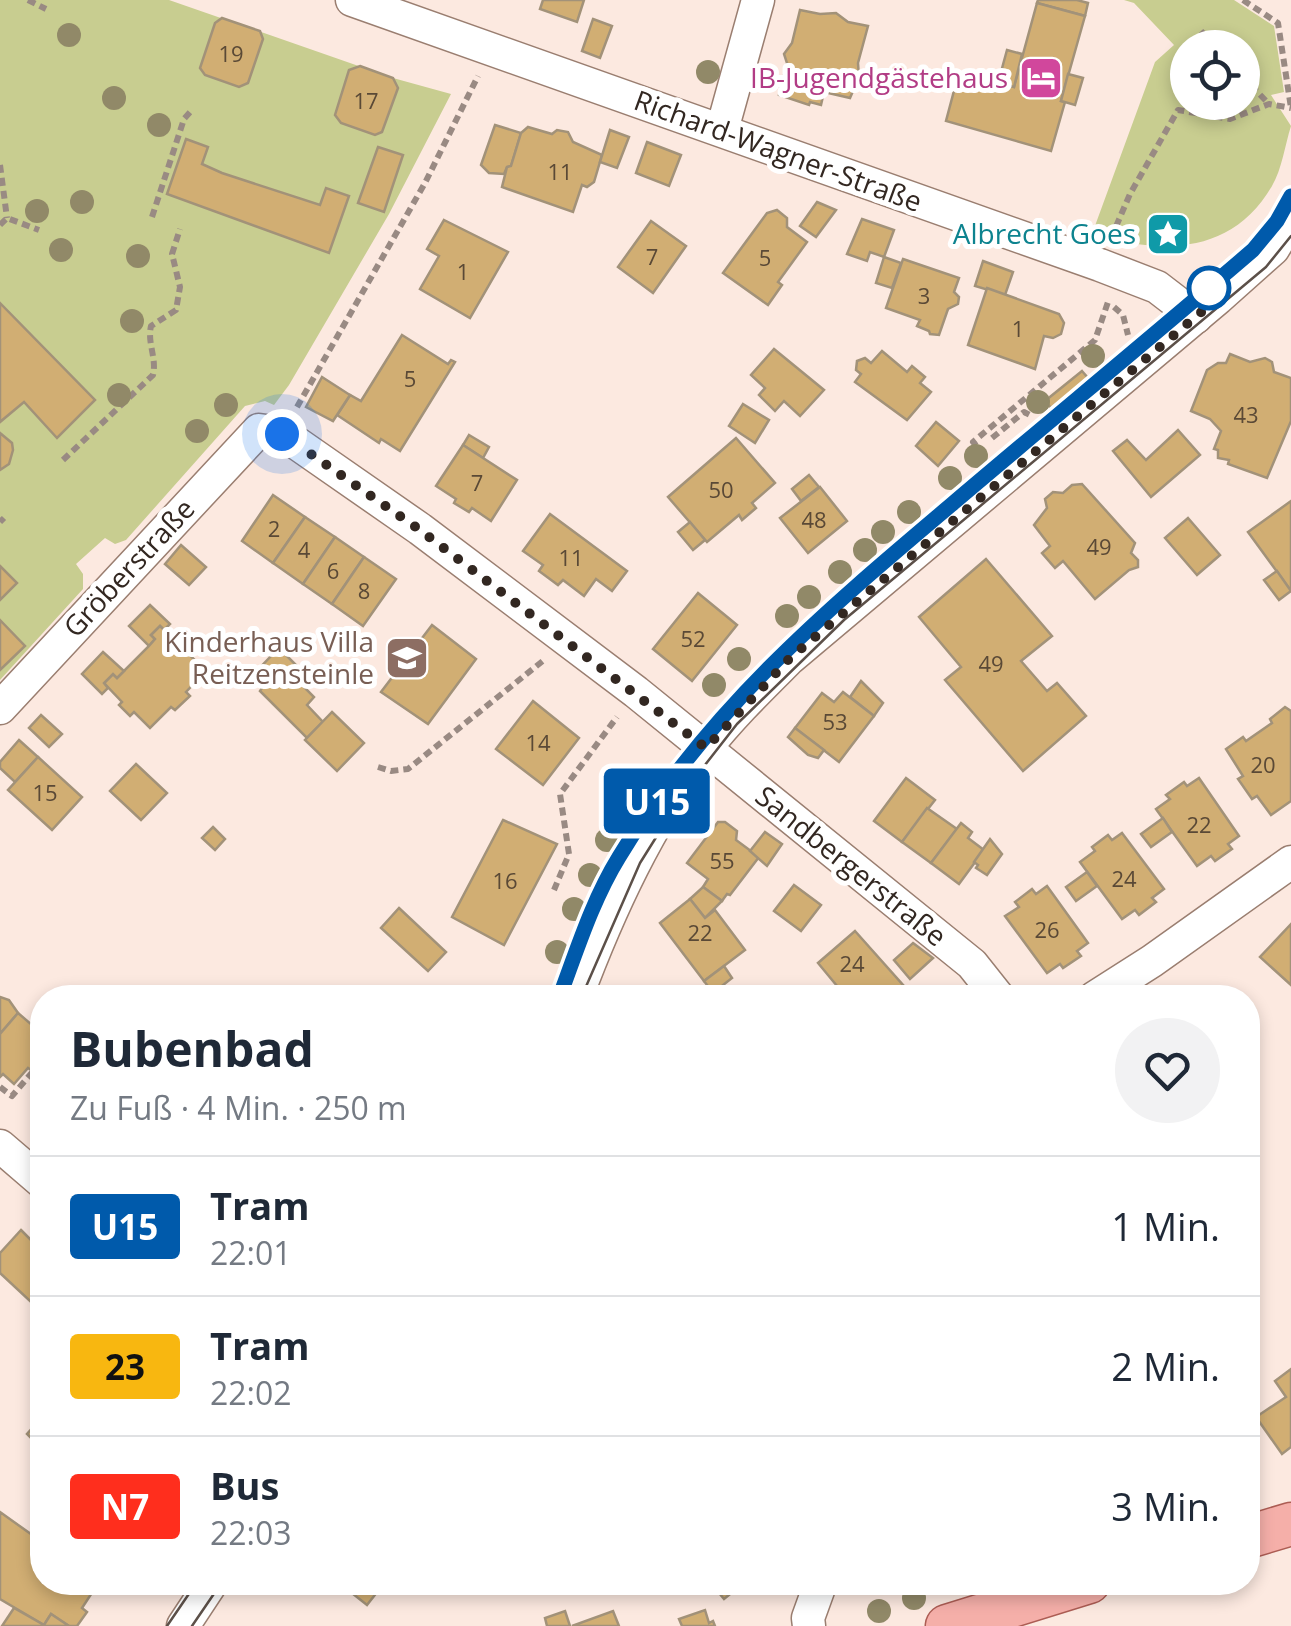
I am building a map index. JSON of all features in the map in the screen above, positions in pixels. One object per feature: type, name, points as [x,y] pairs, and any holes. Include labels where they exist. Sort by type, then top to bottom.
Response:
[{"type":"main road","points":[[1260,1533],[1291,1524]]},
{"type":"main road","points":[[947,1626],[1047,1595]]},
{"type":"street","name":"Richard-Wagner-Straße","points":[[352,0],[1100,265],[1157,287],[1196,318]]},
{"type":"street","points":[[722,130],[758,0]]},
{"type":"street","points":[[581,985],[603,926],[633,864],[706,748],[790,658],[1196,318],[1282,257],[1291,220]]},
{"type":"street","name":"Sandbergerstraße","points":[[259,430],[282,434],[344,476],[636,692],[972,964],[989,985]]},
{"type":"street","name":"Gröberstraße","points":[[0,708],[259,430]]},
{"type":"street","points":[[1114,985],[1291,862]]},
{"type":"street","points":[[0,1146],[30,1172]]},
{"type":"street","points":[[182,1626],[203,1595]]},
{"type":"street","points":[[809,1626],[816,1595]]},
{"type":"path","points":[[28,0],[46,9]]},
{"type":"path","points":[[992,438],[1095,340],[1108,303],[1100,265],[1130,194],[1178,110],[1230,119],[1269,104],[1291,108],[1278,23],[1243,0]]},
{"type":"path","points":[[314,378],[425,184],[491,48]]},
{"type":"path","points":[[1260,95],[1269,104]]},
{"type":"path","points":[[152,217],[184,119],[192,110]]},
{"type":"path","points":[[0,166],[7,218]]},
{"type":"path","points":[[0,225],[7,218]]},
{"type":"path","points":[[7,218],[39,230]]},
{"type":"path","points":[[63,460],[153,375],[156,364],[148,337],[150,326],[176,310],[180,287],[172,254],[180,229]]},
{"type":"path","points":[[1124,315],[1126,330]]},
{"type":"path","points":[[973,442],[992,438],[1024,412]]},
{"type":"path","points":[[378,767],[391,771],[408,769],[526,674]]},
{"type":"path","points":[[554,890],[570,854],[560,794],[636,692]]},
{"type":"path","points":[[0,1086],[12,1096],[30,1075]]},
{"type":"green space","points":[[0,0],[169,0],[393,78],[451,94],[389,214],[274,405],[265,401],[245,406],[126,540],[115,544],[105,538],[76,564],[83,574],[83,589],[0,680]]},
{"type":"green space","points":[[1124,0],[1234,0],[1274,26],[1284,92],[1271,95],[1291,126],[1278,172],[1255,209],[1236,226],[1215,237],[1168,246],[1092,234],[1155,62],[1170,49],[1170,120],[1260,120],[1260,30],[1170,30],[1170,41],[1134,3]]},
{"type":"building","points":[[543,0],[584,0],[577,22],[540,9]]},
{"type":"building","points":[[1037,3],[1088,3],[1085,16]]},
{"type":"building","name":"IB-Jugendgästehaus","points":[[1037,3],[1085,16],[1051,151],[946,121],[959,72],[1014,87]]},
{"type":"building","points":[[800,10],[836,13],[848,22],[868,26],[858,63],[859,77],[850,98],[824,92],[821,105],[809,105],[779,95],[787,63],[784,54],[792,43]]},
{"type":"building","points":[[222,18],[260,31],[263,39],[248,83],[239,87],[205,75],[200,68],[215,23]]},
{"type":"building","points":[[593,19],[612,26],[600,58],[582,51]]},
{"type":"building","points":[[1007,50],[1022,54],[1014,87],[998,83]]},
{"type":"building","points":[[360,66],[393,78],[398,88],[382,132],[375,135],[341,123],[335,115],[349,70]]},
{"type":"building","points":[[1068,74],[1083,78],[1075,105],[1061,101]]},
{"type":"building","points":[[495,125],[521,133],[511,166],[504,174],[489,173],[481,165]]},
{"type":"building","points":[[528,127],[552,134],[557,130],[568,132],[573,142],[602,155],[594,182],[587,187],[582,185],[573,212],[502,187],[521,133]]},
{"type":"building","points":[[610,130],[629,137],[617,168],[600,162]]},
{"type":"building","points":[[186,139],[208,147],[202,164],[222,173],[320,205],[326,188],[349,196],[329,253],[167,194]]},
{"type":"building","points":[[647,142],[681,155],[669,186],[636,173]]},
{"type":"building","points":[[378,147],[403,155],[384,212],[358,203]]},
{"type":"building","points":[[817,202],[836,210],[816,237],[800,226]]},
{"type":"building","points":[[777,210],[787,218],[787,227],[807,242],[778,282],[782,285],[768,305],[723,273],[767,213]]},
{"type":"building","points":[[862,219],[894,230],[884,257],[870,252],[867,261],[847,254]]},
{"type":"building","points":[[444,220],[508,252],[470,318],[420,289],[439,256],[427,249]]},
{"type":"building","points":[[651,221],[686,246],[653,293],[618,267]]},
{"type":"building","points":[[884,257],[901,263],[892,288],[876,283]]},
{"type":"building","points":[[903,259],[959,278],[954,292],[959,297],[958,304],[948,309],[939,335],[917,326],[920,320],[886,308]]},
{"type":"building","points":[[983,261],[1013,272],[1005,295],[975,286]]},
{"type":"building","points":[[987,288],[1059,314],[1064,323],[1061,334],[1053,338],[1044,336],[1035,369],[968,345]]},
{"type":"building","points":[[0,303],[95,400],[57,438],[24,402],[0,422]]},
{"type":"building","points":[[402,335],[448,364],[451,360],[455,362],[400,451],[381,439],[379,443],[337,415],[350,395],[361,401]]},
{"type":"building","points":[[774,349],[824,390],[800,416],[784,401],[775,411],[759,395],[765,388],[751,375]]},
{"type":"building","points":[[882,351],[907,372],[912,366],[925,377],[920,383],[931,392],[907,420],[855,382],[861,374],[856,370],[857,361],[865,358],[871,363]]},
{"type":"building","points":[[1230,354],[1250,362],[1265,358],[1272,362],[1274,372],[1291,378],[1291,421],[1267,478],[1218,458],[1218,450],[1214,449],[1221,431],[1210,419],[1191,411],[1207,370],[1226,363]]},
{"type":"building","points":[[1082,371],[1089,379],[1052,409],[1045,401]]},
{"type":"building","points":[[322,377],[350,395],[333,421],[306,407]]},
{"type":"building","points":[[743,404],[769,420],[755,443],[729,426]]},
{"type":"building","points":[[936,422],[959,441],[938,466],[916,446]]},
{"type":"building","points":[[1178,430],[1200,455],[1151,497],[1113,451],[1127,440],[1146,460]]},
{"type":"building","points":[[0,433],[12,443],[13,450],[9,464],[0,470]]},
{"type":"building","points":[[469,435],[489,447],[483,458],[463,445]]},
{"type":"building","points":[[736,438],[775,483],[752,503],[756,508],[742,520],[739,515],[707,542],[668,497]]},
{"type":"building","points":[[463,445],[517,480],[491,521],[472,508],[469,512],[454,503],[456,499],[436,486]]},
{"type":"building","points":[[809,475],[819,487],[801,501],[792,489]]},
{"type":"building","points":[[1082,484],[1135,543],[1131,553],[1138,560],[1138,567],[1095,599],[1063,561],[1055,568],[1042,553],[1050,546],[1034,525],[1047,508],[1045,499],[1053,492],[1063,493],[1072,485]]},
{"type":"building","points":[[820,487],[847,521],[808,553],[780,518]]},
{"type":"building","points":[[273,495],[305,517],[273,563],[242,541]]},
{"type":"building","points":[[1291,501],[1291,591],[1248,532]]},
{"type":"building","points":[[550,514],[627,571],[612,591],[596,579],[584,596],[563,580],[558,585],[539,571],[543,565],[523,551]]},
{"type":"building","points":[[305,517],[335,537],[303,584],[273,563]]},
{"type":"building","points":[[1188,518],[1220,555],[1197,575],[1165,538]]},
{"type":"building","points":[[690,522],[705,540],[693,550],[678,532]]},
{"type":"building","points":[[335,537],[364,557],[332,604],[303,584]]},
{"type":"building","points":[[181,545],[206,567],[189,585],[165,564]]},
{"type":"building","points":[[364,557],[396,579],[363,626],[332,604]]},
{"type":"building","points":[[986,559],[1052,636],[1021,661],[1047,691],[1057,683],[1086,716],[1023,771],[945,680],[961,667],[919,617]]},
{"type":"building","points":[[0,566],[17,583],[0,600]]},
{"type":"building","points":[[1277,571],[1291,591],[1279,600],[1264,580]]},
{"type":"building","points":[[698,593],[737,625],[692,681],[653,649]]},
{"type":"building","points":[[150,605],[170,624],[164,630],[160,626],[151,635],[155,639],[149,646],[129,626]]},
{"type":"building","points":[[0,620],[25,646],[0,670]]},
{"type":"building","points":[[432,625],[476,659],[428,724],[381,692]]},
{"type":"building","points":[[160,626],[206,671],[186,692],[190,696],[175,710],[171,707],[150,728],[134,712],[130,716],[104,683],[113,674],[117,678],[149,646],[155,639],[151,635]]},
{"type":"building","points":[[103,652],[124,671],[117,678],[113,674],[104,683],[108,688],[102,694],[82,674]]},
{"type":"building","points":[[273,654],[285,654],[306,675],[299,682],[314,697],[307,705],[323,722],[307,738],[251,677]]},
{"type":"building","points":[[861,681],[883,703],[874,716],[850,697]]},
{"type":"building","points":[[843,692],[874,716],[839,762],[795,728],[822,693],[834,702]]},
{"type":"building","points":[[533,701],[579,738],[543,785],[496,749]]},
{"type":"building","points":[[1285,707],[1291,711],[1291,801],[1271,815],[1257,796],[1252,799],[1238,779],[1243,776],[1226,749],[1272,723],[1270,719]]},
{"type":"building","points":[[332,712],[364,743],[337,771],[305,740]]},
{"type":"building","points":[[41,715],[62,734],[49,747],[29,728]]},
{"type":"building","points":[[795,728],[824,750],[818,758],[808,755],[788,737]]},
{"type":"building","points":[[19,740],[38,757],[15,782],[0,768],[0,762]]},
{"type":"building","points":[[38,757],[82,797],[52,830],[8,790]]},
{"type":"building","points":[[136,764],[167,793],[141,820],[110,791]]},
{"type":"building","points":[[906,778],[935,800],[902,842],[874,821]]},
{"type":"building","points":[[1199,778],[1239,836],[1228,844],[1232,849],[1215,861],[1211,856],[1197,866],[1156,809],[1170,799],[1166,795],[1184,782],[1187,786]]},
{"type":"building","points":[[927,808],[957,829],[931,863],[902,842]]},
{"type":"building","points":[[1163,818],[1172,832],[1151,847],[1141,834]]},
{"type":"building","points":[[503,820],[557,844],[504,945],[452,917]]},
{"type":"building","points":[[718,822],[737,831],[736,840],[759,857],[722,901],[703,887],[708,879],[687,863]]},
{"type":"building","points":[[961,823],[972,832],[968,838],[984,850],[959,884],[931,863]]},
{"type":"building","points":[[213,827],[225,839],[215,850],[202,838]]},
{"type":"building","points":[[765,832],[782,844],[767,866],[750,851]]},
{"type":"building","points":[[1122,833],[1164,889],[1152,898],[1156,902],[1139,915],[1135,910],[1122,919],[1080,862],[1108,835],[1112,840]]},
{"type":"building","points":[[990,839],[1002,854],[987,875],[974,862]]},
{"type":"building","points":[[1087,872],[1097,886],[1076,901],[1066,887]]},
{"type":"building","points":[[794,885],[821,905],[801,931],[774,911]]},
{"type":"building","points":[[1047,886],[1088,943],[1077,951],[1081,956],[1047,973],[1005,916],[1019,907],[1015,902],[1032,889],[1036,894]]},
{"type":"building","points":[[703,887],[722,901],[705,918],[690,899]]},
{"type":"building","points":[[690,899],[705,918],[715,910],[745,950],[704,981],[660,923]]},
{"type":"building","points":[[399,908],[446,952],[428,971],[381,928]]},
{"type":"building","points":[[1291,924],[1291,985],[1260,957]]},
{"type":"building","points":[[855,931],[903,985],[836,985],[818,963]]},
{"type":"building","points":[[913,943],[933,958],[910,979],[894,960]]},
{"type":"building","points":[[724,966],[732,978],[723,985],[707,985],[704,981]]},
{"type":"building","points":[[0,997],[9,1000],[18,1013],[0,1034]]},
{"type":"building","points":[[18,1013],[30,1023],[30,1069],[14,1084],[3,1074],[0,1077],[0,1034]]},
{"type":"building","points":[[21,1230],[30,1239],[30,1301],[0,1273],[0,1253]]},
{"type":"building","points":[[1291,1369],[1291,1447],[1282,1454],[1260,1423],[1260,1414],[1286,1397],[1275,1381]]},
{"type":"building","points":[[0,1512],[30,1533],[30,1595],[90,1595],[82,1608],[87,1612],[77,1626],[69,1626],[51,1614],[44,1625],[0,1599]]},
{"type":"building","points":[[354,1595],[375,1595],[367,1605]]},
{"type":"building","points":[[14,1608],[44,1625],[51,1614],[69,1626],[2,1626]]},
{"type":"building","points":[[705,1610],[709,1623],[713,1621],[715,1626],[682,1626],[679,1619]]},
{"type":"building","points":[[565,1611],[570,1626],[547,1626],[545,1618]]},
{"type":"building","points":[[613,1611],[619,1626],[572,1626]]},
{"type":"tram line","points":[[564,985],[593,908],[618,857],[653,804],[729,710],[857,586],[1253,250],[1291,196]]},
{"type":"tram line","name":"U15","points":[[564,985],[586,924],[617,860],[690,752],[732,704],[867,574],[1253,250],[1291,196]]},
{"type":"tram line","points":[[587,985],[640,863],[687,788],[737,724],[844,620],[1266,267],[1291,236]]},
{"type":"tram line","points":[[167,1626],[188,1595]]},
{"type":"tram line","points":[[192,1626],[213,1595]]},
{"type":"place","name":"IB-Jugendgästehaus","points":[[1041,78]]},
{"type":"place","name":"Albrecht Goes","points":[[1168,234]]},
{"type":"place","name":"Kinderhaus Villa Reitzensteinle","points":[[407,658]]},
{"type":"route","points":[[282,434],[420,530],[706,748],[790,658],[1218,298],[1209,288]]}]
